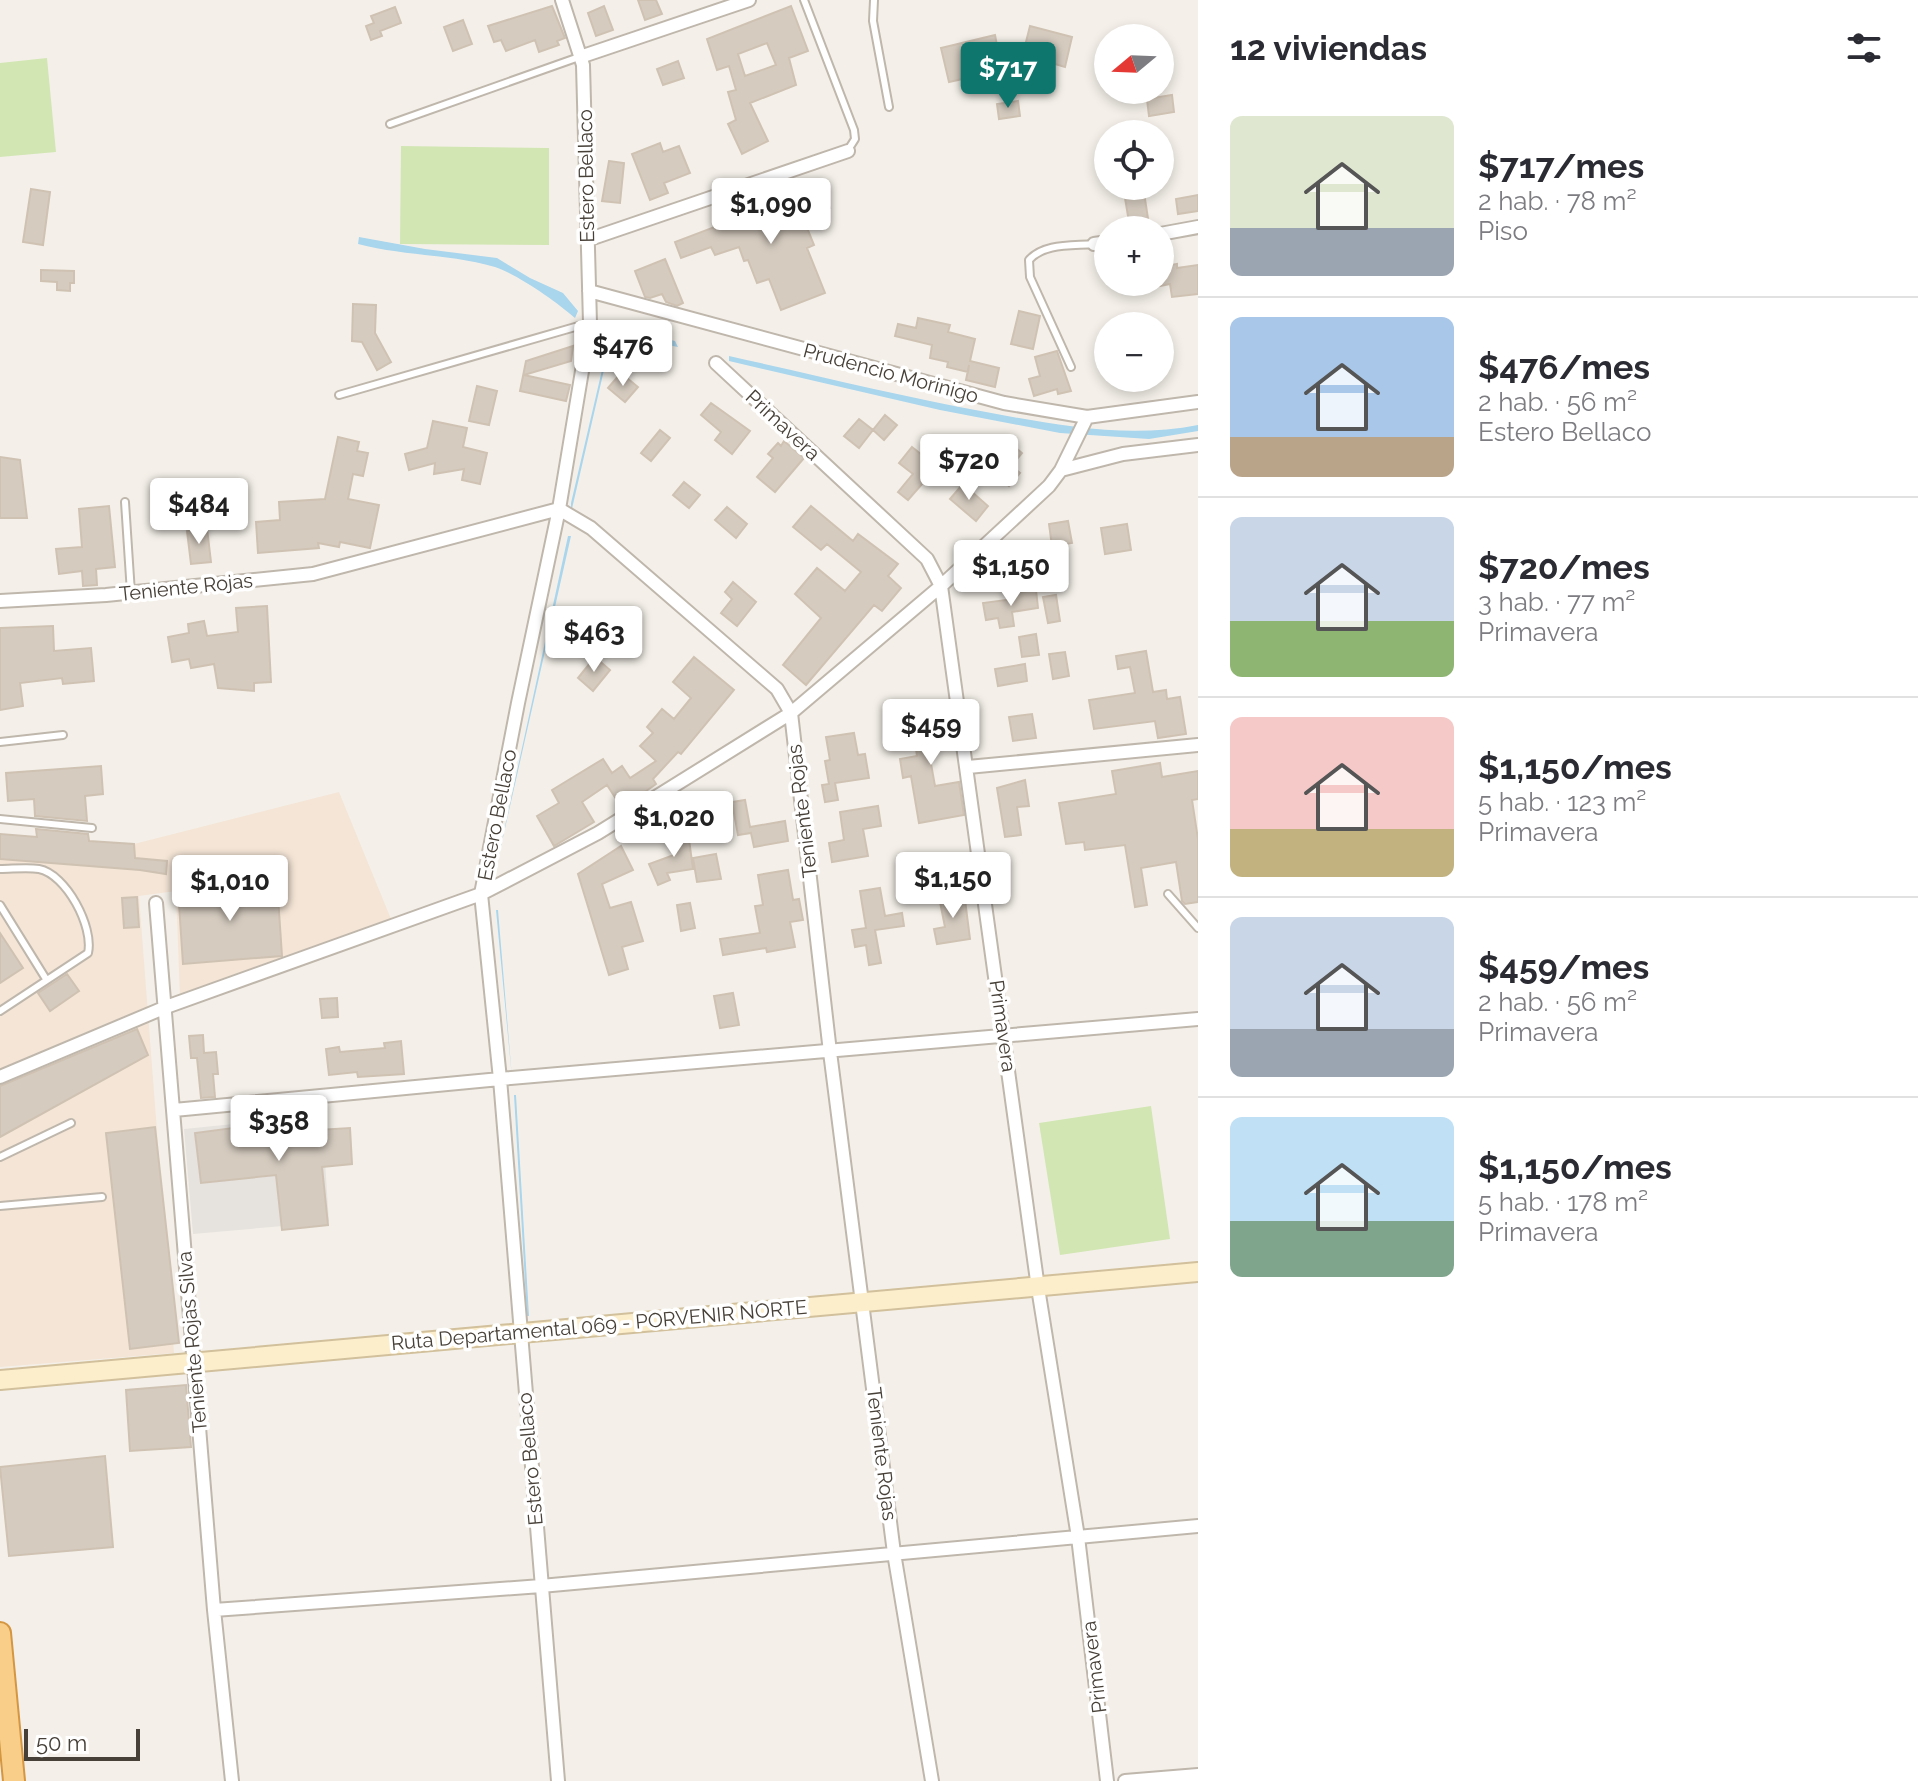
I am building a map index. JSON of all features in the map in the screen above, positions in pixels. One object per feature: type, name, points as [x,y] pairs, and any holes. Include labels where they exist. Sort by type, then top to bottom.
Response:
[{"type":"highway","points":[[0,1633],[14,1781]]},
{"type":"main road","name":"Ruta Departamental 069 - PORVENIR NORTE","points":[[0,1380],[1198,1272]]},
{"type":"street","name":"Estero Bellaco","points":[[558,1781],[500,1079],[481,894],[559,509],[590,323],[583,65],[562,0]]},
{"type":"street","points":[[580,57],[749,0]]},
{"type":"street","points":[[587,240],[848,151]]},
{"type":"street","points":[[1174,231],[1198,227]]},
{"type":"street","name":"Prudencio Morinigo","points":[[589,291],[1004,403],[1085,421],[1198,402]]},
{"type":"street","name":"Primavera","points":[[716,363],[927,559],[941,586],[1038,1288],[1078,1537],[1107,1781]]},
{"type":"street","points":[[0,1077],[166,1007],[481,894],[598,833],[791,713],[941,586],[1049,486],[1061,470],[1085,421]]},
{"type":"street","points":[[1061,470],[1123,454],[1198,445]]},
{"type":"street","name":"Teniente Rojas","points":[[0,601],[131,593],[313,574],[559,509],[591,528],[777,689],[791,713],[830,1052],[894,1553],[932,1781]]},
{"type":"street","points":[[968,767],[1198,745]]},
{"type":"street","name":"Teniente Rojas Silva","points":[[156,903],[214,1610],[232,1781]]},
{"type":"street","points":[[174,1110],[1198,1019]]},
{"type":"street","points":[[214,1610],[541,1586],[1198,1526]]},
{"type":"street","points":[[1125,1781],[1198,1775]]},
{"type":"lane","points":[[804,0],[854,130],[855,139],[848,151]]},
{"type":"lane","points":[[874,0],[873,21],[889,107]]},
{"type":"lane","points":[[390,124],[580,57]]},
{"type":"lane","points":[[1071,367],[1030,277],[1029,260],[1045,249],[1094,244]]},
{"type":"lane","points":[[339,395],[590,323]]},
{"type":"lane","points":[[125,502],[131,593]]},
{"type":"lane","points":[[0,742],[63,735]]},
{"type":"lane","points":[[0,819],[92,828]]},
{"type":"lane","points":[[0,869],[41,869],[55,876],[82,913],[90,943],[88,953],[0,1011]]},
{"type":"lane","points":[[1168,894],[1198,928]]},
{"type":"lane","points":[[0,905],[46,979]]},
{"type":"lane","points":[[0,1157],[71,1123]]},
{"type":"lane","points":[[0,1206],[102,1197]]},
{"type":"shaded area","points":[[339,792],[391,919],[180,997],[176,891],[139,896],[174,1353],[0,1367],[0,852],[134,844]]},
{"type":"shaded area","points":[[322,1115],[329,1222],[193,1234],[184,1129]]},
{"type":"green space","points":[[47,58],[56,152],[0,157],[0,63]]},
{"type":"green space","points":[[401,146],[549,148],[549,245],[400,244]]},
{"type":"green space","points":[[1151,1106],[1170,1239],[1060,1255],[1039,1123]]},
{"type":"water","points":[[359,237],[497,258],[563,293],[578,311],[575,318],[536,289],[495,267],[375,248],[358,244]]},
{"type":"water","points":[[598,321],[675,341],[678,347],[606,333],[604,370],[571,513],[602,370],[603,351]]},
{"type":"water","points":[[729,356],[922,399],[1039,421],[1092,429],[1145,431],[1198,425],[1198,431],[1149,439],[1060,433],[940,410],[729,361]]},
{"type":"water","points":[[568,536],[571,536],[494,877]]},
{"type":"water","points":[[496,910],[498,910],[512,1078]]},
{"type":"water","points":[[516,1095],[529,1316],[527,1316]]},
{"type":"building","points":[[638,0],[656,0],[662,14],[645,20]]},
{"type":"building","points":[[552,6],[565,38],[557,41],[559,45],[539,52],[535,40],[506,51],[501,40],[494,42],[488,26]]},
{"type":"building","points":[[604,6],[613,30],[596,36],[588,13]]},
{"type":"building","points":[[791,6],[808,51],[789,58],[796,85],[750,103],[768,141],[742,154],[728,124],[736,120],[728,92],[736,90],[729,66],[717,70],[707,39]],"holes":[[[767,43],[776,65],[745,76],[738,54]]]},
{"type":"building","points":[[395,7],[401,23],[380,31],[382,36],[371,40],[366,26],[374,23],[371,16]]},
{"type":"building","points":[[463,20],[472,44],[453,51],[444,27]]},
{"type":"building","points":[[1030,26],[1072,37],[1065,67],[1045,61],[1041,78],[1022,73],[1024,65],[949,82],[941,48],[995,35],[999,56],[1024,50]]},
{"type":"building","points":[[678,61],[684,78],[663,85],[657,69]]},
{"type":"building","points":[[1018,101],[1020,116],[999,119],[997,104]]},
{"type":"building","points":[[1148,104],[1173,104],[1174,112],[1149,116]]},
{"type":"building","points":[[660,143],[663,152],[679,146],[690,173],[664,183],[668,193],[650,200],[632,154]]},
{"type":"building","points":[[609,161],[624,163],[620,203],[602,201]]},
{"type":"building","points":[[821,186],[830,208],[803,218],[814,245],[807,248],[825,293],[781,310],[769,279],[757,283],[739,247],[715,255],[711,247],[681,258],[675,242],[728,222],[727,219],[751,209],[753,215]]},
{"type":"building","points":[[31,189],[50,192],[43,245],[23,242]]},
{"type":"building","points":[[1198,195],[1198,211],[1178,214],[1176,199]]},
{"type":"building","points":[[1125,200],[1145,200],[1148,216],[1128,216]]},
{"type":"building","points":[[665,259],[683,303],[677,306],[666,302],[662,294],[645,297],[635,271]]},
{"type":"building","points":[[1177,264],[1177,268],[1198,265],[1198,294],[1172,297],[1174,265]]},
{"type":"building","points":[[41,270],[74,271],[70,291],[57,290],[57,282],[41,281]]},
{"type":"building","points":[[353,304],[376,305],[375,333],[391,362],[377,370],[362,342],[352,341]]},
{"type":"building","points":[[1019,311],[1040,316],[1033,349],[1011,344]]},
{"type":"building","points":[[918,318],[950,325],[948,332],[975,339],[970,361],[999,368],[995,387],[966,380],[968,372],[947,367],[948,362],[930,358],[932,345],[895,336],[898,324],[916,328]]},
{"type":"building","points":[[573,346],[571,361],[524,375],[570,385],[566,401],[520,391],[526,361]]},
{"type":"building","points":[[1057,351],[1071,391],[1058,394],[1057,389],[1034,396],[1029,379],[1040,376],[1035,357]]},
{"type":"building","points":[[621,373],[638,387],[625,402],[608,388]]},
{"type":"building","points":[[477,386],[497,391],[489,425],[469,421]]},
{"type":"building","points":[[711,403],[750,431],[732,454],[715,440],[721,432],[701,415]]},
{"type":"building","points":[[885,415],[897,425],[884,440],[873,430]]},
{"type":"building","points":[[859,419],[873,430],[859,448],[844,436]]},
{"type":"building","points":[[433,421],[467,428],[463,447],[487,453],[480,484],[462,480],[464,469],[434,474],[435,463],[409,470],[405,454],[427,448]]},
{"type":"building","points":[[660,430],[670,438],[651,461],[641,453]]},
{"type":"building","points":[[338,437],[359,442],[357,451],[368,453],[363,476],[353,474],[348,499],[379,505],[370,548],[340,542],[339,547],[318,543],[319,548],[258,553],[256,522],[280,520],[279,502],[325,499]]},
{"type":"building","points":[[1004,438],[1022,453],[1011,466],[1020,473],[1009,486],[987,467],[971,488],[940,462],[958,440],[984,462]]},
{"type":"building","points":[[784,441],[804,458],[775,492],[757,477],[773,458],[768,454]]},
{"type":"building","points":[[912,447],[937,467],[908,500],[898,492],[913,474],[899,463]]},
{"type":"building","points":[[0,457],[20,460],[27,518],[0,518]]},
{"type":"building","points":[[684,482],[700,495],[689,508],[673,495]]},
{"type":"building","points":[[963,484],[988,506],[976,521],[950,499]]},
{"type":"building","points":[[109,506],[115,567],[96,569],[97,585],[83,586],[82,571],[59,574],[56,549],[82,547],[79,509]]},
{"type":"building","points":[[811,506],[853,541],[858,534],[898,564],[888,576],[901,588],[882,611],[874,605],[806,685],[783,665],[821,618],[795,594],[817,568],[845,591],[861,572],[827,544],[821,550],[793,527]]},
{"type":"building","points":[[727,507],[747,524],[736,538],[715,520]]},
{"type":"building","points":[[1068,521],[1072,543],[1052,546],[1049,524]]},
{"type":"building","points":[[1127,524],[1131,550],[1105,554],[1101,528]]},
{"type":"building","points":[[207,528],[211,562],[191,564],[187,531]]},
{"type":"building","points":[[1063,545],[1066,562],[1054,564],[1051,546]]},
{"type":"building","points":[[733,582],[756,602],[737,626],[721,613],[732,599],[725,592]]},
{"type":"building","points":[[1036,590],[1038,608],[1012,612],[1014,626],[1000,628],[998,618],[986,620],[983,603],[1014,599],[1013,593]]},
{"type":"building","points":[[1056,595],[1060,621],[1048,623],[1043,597]]},
{"type":"building","points":[[267,606],[271,682],[254,683],[254,691],[218,688],[214,664],[191,668],[189,659],[172,662],[168,637],[189,633],[188,624],[204,621],[207,636],[238,632],[236,608]]},
{"type":"building","points":[[53,626],[54,651],[91,648],[94,681],[63,684],[62,678],[20,683],[23,706],[0,710],[0,628]]},
{"type":"building","points":[[1036,634],[1039,655],[1022,657],[1019,637]]},
{"type":"building","points":[[1146,651],[1153,692],[1166,690],[1167,699],[1180,697],[1186,734],[1158,738],[1155,721],[1094,729],[1089,700],[1135,693],[1130,667],[1118,669],[1116,656]]},
{"type":"building","points":[[1065,652],[1069,676],[1053,679],[1049,654]]},
{"type":"building","points":[[595,657],[610,670],[593,691],[578,678]]},
{"type":"building","points":[[694,657],[734,690],[681,754],[678,752],[653,779],[656,784],[622,808],[607,785],[582,802],[594,822],[554,846],[537,816],[559,803],[552,790],[603,759],[612,773],[622,766],[630,778],[656,761],[640,746],[653,733],[647,727],[662,709],[674,719],[691,698],[673,682]]},
{"type":"building","points":[[1025,664],[1027,681],[998,686],[995,669]]},
{"type":"building","points":[[948,701],[952,730],[941,731],[943,744],[928,747],[935,786],[959,782],[964,815],[919,823],[911,776],[903,778],[900,759],[917,756],[914,735],[919,735],[914,706]]},
{"type":"building","points":[[1032,714],[1036,738],[1013,741],[1009,717]]},
{"type":"building","points":[[854,733],[858,755],[865,754],[869,778],[835,783],[838,800],[825,802],[822,785],[829,784],[825,761],[830,760],[826,737]]},
{"type":"building","points":[[1160,763],[1162,777],[1198,771],[1198,799],[1192,800],[1198,839],[1198,902],[1185,904],[1182,901],[1176,862],[1141,868],[1147,905],[1135,907],[1125,845],[1085,850],[1084,842],[1066,844],[1059,803],[1116,794],[1112,771]]},
{"type":"building","points":[[101,766],[103,794],[85,796],[87,821],[35,816],[34,799],[8,801],[6,773]]},
{"type":"building","points":[[1025,780],[1029,806],[1017,807],[1021,835],[1005,837],[997,788]]},
{"type":"building","points":[[745,800],[750,827],[785,821],[788,841],[754,847],[751,833],[738,835],[732,802]]},
{"type":"building","points":[[878,806],[881,826],[863,829],[868,856],[832,862],[829,843],[844,840],[840,812]]},
{"type":"building","points":[[36,829],[88,834],[89,841],[134,844],[135,858],[167,861],[166,874],[0,859],[0,834],[37,837]]},
{"type":"building","points":[[688,832],[693,869],[667,873],[670,880],[658,885],[649,864],[674,855],[671,834]]},
{"type":"building","points":[[621,846],[633,870],[602,884],[610,908],[631,902],[643,941],[622,947],[628,969],[609,975],[578,874]]},
{"type":"building","points":[[716,854],[721,879],[697,882],[693,858]]},
{"type":"building","points":[[788,870],[793,900],[799,899],[803,920],[790,922],[795,947],[723,955],[720,939],[760,933],[755,906],[763,905],[758,875]]},
{"type":"building","points":[[277,882],[282,956],[183,964],[178,889]]},
{"type":"building","points":[[880,888],[885,916],[902,913],[904,926],[875,930],[881,963],[869,965],[866,945],[855,947],[852,930],[866,928],[860,891]]},
{"type":"building","points":[[964,892],[970,939],[937,944],[934,929],[945,927],[939,897]]},
{"type":"building","points":[[137,897],[139,927],[124,928],[122,898]]},
{"type":"building","points":[[690,903],[695,928],[681,931],[677,905]]},
{"type":"building","points":[[0,933],[23,968],[0,983]]},
{"type":"building","points":[[67,974],[79,991],[50,1011],[38,993]]},
{"type":"building","points":[[733,993],[739,1025],[720,1028],[714,996]]},
{"type":"building","points":[[337,998],[338,1017],[322,1018],[320,999]]},
{"type":"building","points":[[137,1029],[148,1055],[0,1137],[0,1086]]},
{"type":"building","points":[[203,1035],[204,1053],[216,1052],[218,1074],[213,1074],[215,1097],[201,1098],[197,1058],[191,1058],[189,1036]]},
{"type":"building","points":[[401,1041],[404,1074],[358,1077],[357,1072],[329,1075],[326,1049],[339,1047],[340,1052],[385,1048],[384,1043]]},
{"type":"building","points":[[317,1117],[318,1130],[350,1128],[352,1164],[322,1167],[328,1225],[282,1230],[276,1175],[201,1183],[195,1133]]},
{"type":"building","points":[[155,1127],[179,1343],[130,1349],[106,1133]]},
{"type":"building","points":[[186,1385],[191,1447],[130,1451],[126,1390]]},
{"type":"building","points":[[105,1456],[113,1547],[9,1556],[0,1467]]}]
